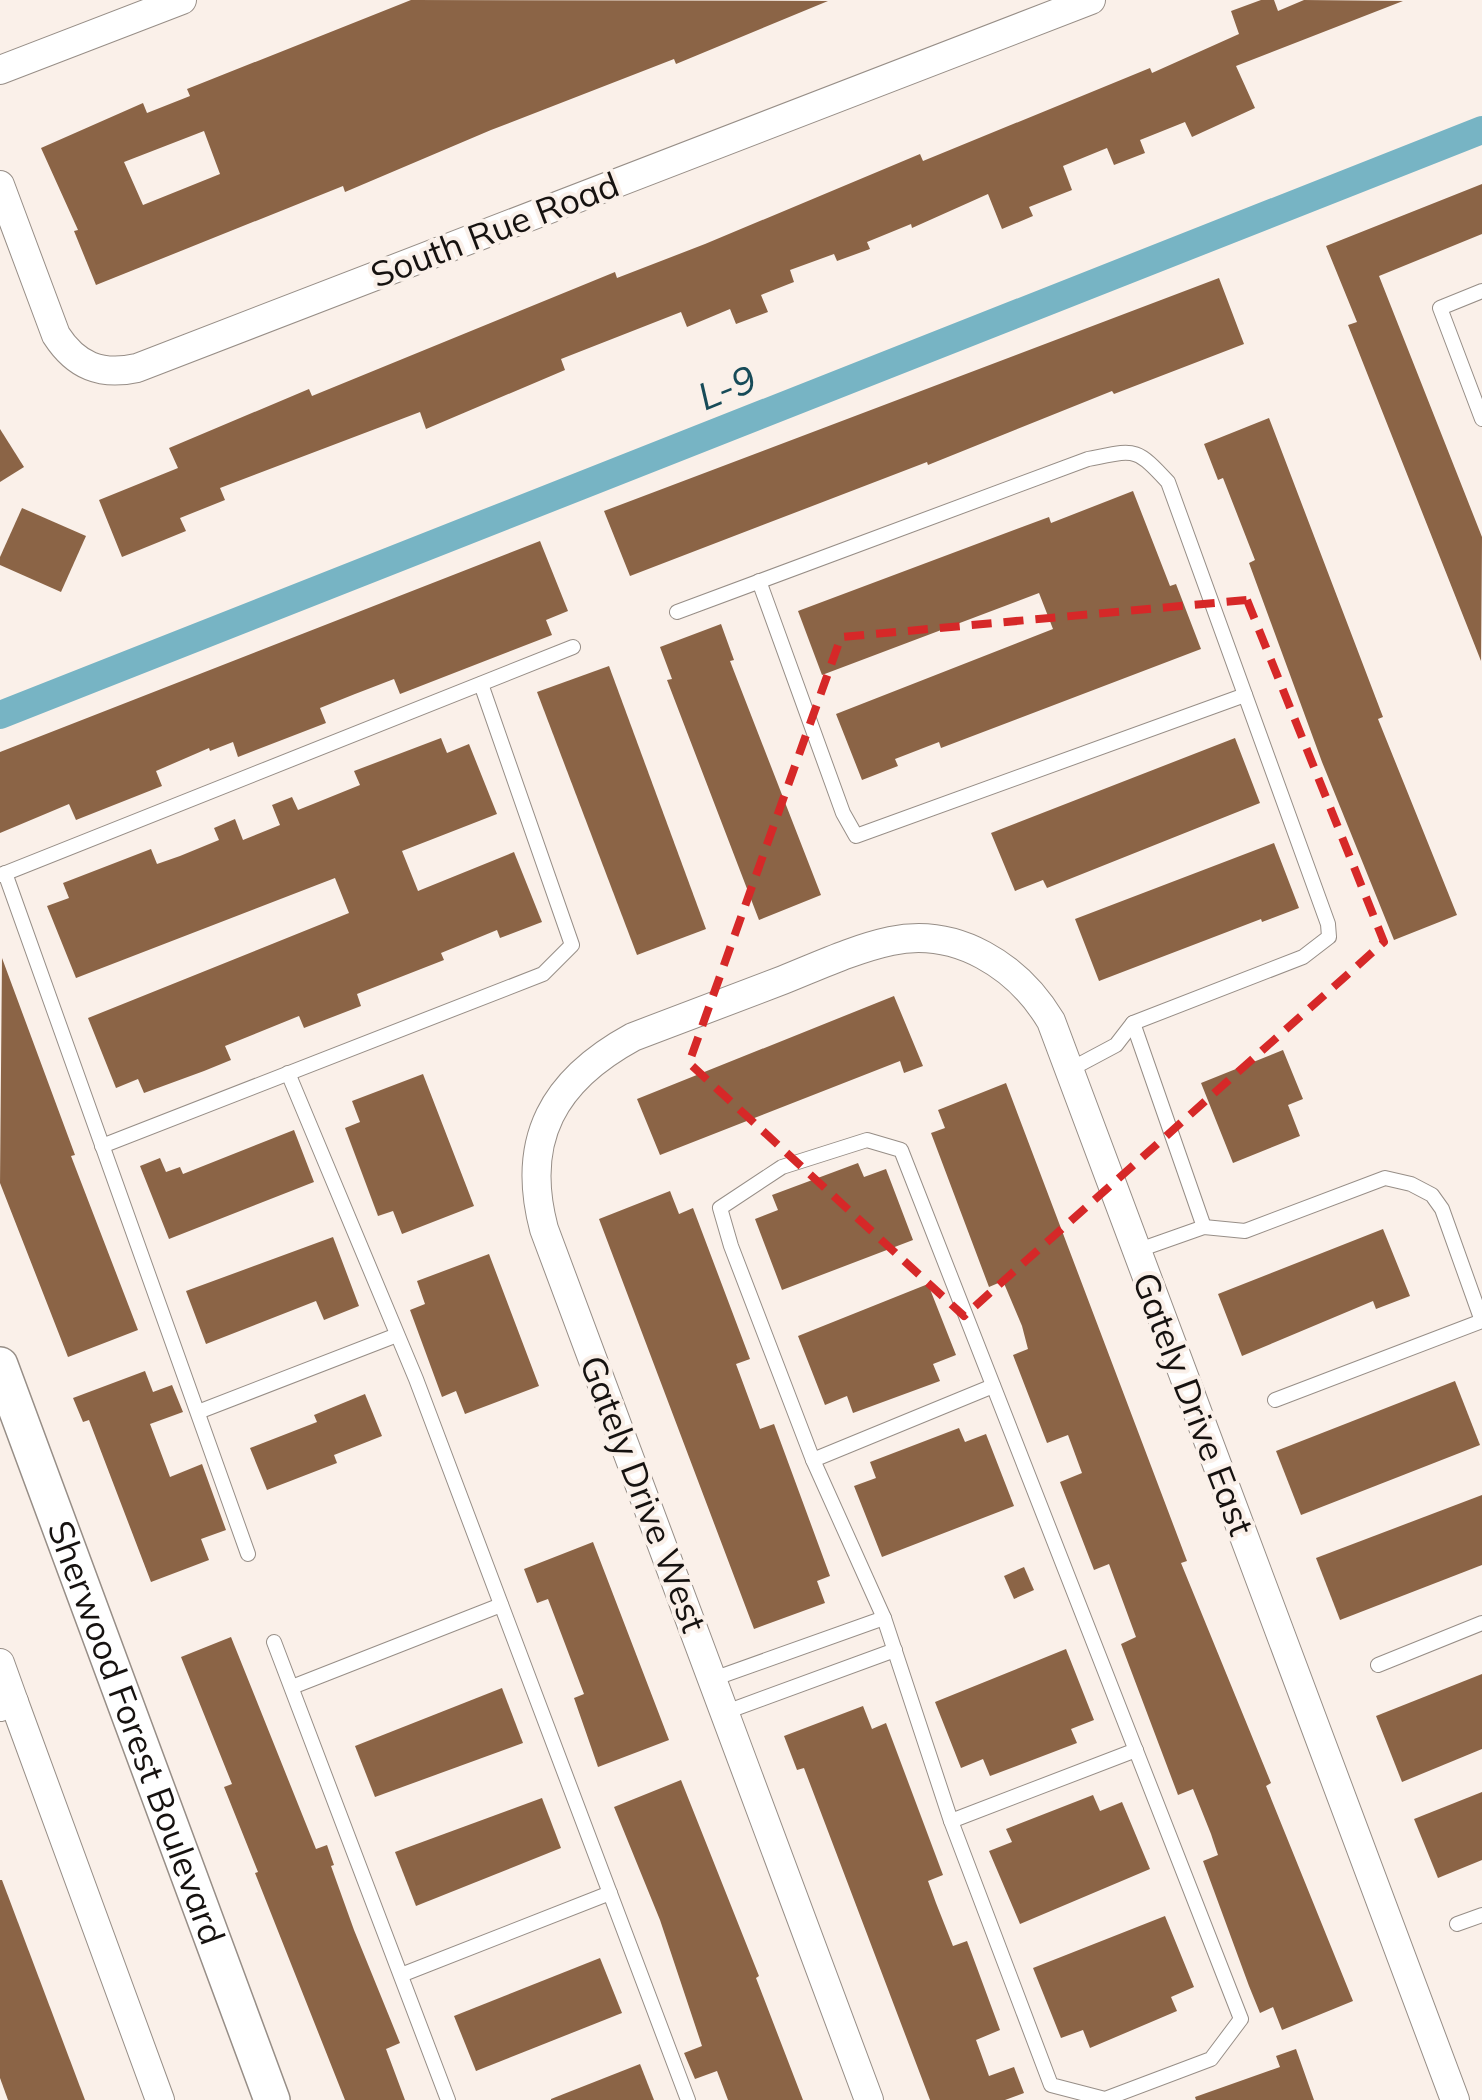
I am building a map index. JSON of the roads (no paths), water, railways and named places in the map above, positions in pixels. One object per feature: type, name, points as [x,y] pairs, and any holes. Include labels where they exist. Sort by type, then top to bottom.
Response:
[{"type":"street","points":[[0,70],[182,0]]},
{"type":"street","name":"South Rue Road","points":[[0,185],[56,335],[66,351],[82,364],[100,371],[119,372],[174,354],[1036,10],[1092,0]]},
{"type":"street","name":"Gately Drive East","points":[[756,990],[862,949],[894,941],[932,940],[968,948],[1002,965],[1030,990],[1051,1020],[1455,2100]]},
{"type":"street","name":"Gately Drive West","points":[[756,990],[633,1037],[585,1067],[560,1096],[542,1136],[536,1192],[544,1229],[869,2100]]},
{"type":"street","name":"Sherwood Forest Boulevard","points":[[0,1365],[272,2100]]},
{"type":"street","points":[[0,1663],[7,1704],[160,2100]]},
{"type":"lane","points":[[1482,291],[1440,308],[1482,418]]},
{"type":"lane","points":[[678,612],[1088,458],[1130,451],[1146,458],[1168,482],[1328,924],[1329,937],[1304,957],[1133,1023],[1116,1045],[1071,1069]]},
{"type":"lane","points":[[759,581],[843,813],[856,836],[1245,695]]},
{"type":"lane","points":[[248,1554],[3,874],[574,647]]},
{"type":"lane","points":[[102,1146],[543,974],[572,946],[481,684]]},
{"type":"lane","points":[[1133,1023],[1204,1227]]},
{"type":"lane","points":[[288,1073],[397,1335],[688,2100]]},
{"type":"lane","points":[[868,1140],[900,1150],[993,1386],[1240,2019],[1211,2058],[1105,2098],[1051,2085],[950,1821],[884,1618],[813,1460],[720,1208],[782,1167],[868,1140]]},
{"type":"lane","points":[[1135,1252],[1204,1227],[1245,1231],[1386,1178],[1432,1194],[1442,1209],[1482,1321],[1275,1400]]},
{"type":"lane","points":[[198,1412],[397,1335]]},
{"type":"lane","points":[[813,1460],[993,1386]]},
{"type":"lane","points":[[292,1687],[501,1605]]},
{"type":"lane","points":[[713,1679],[884,1618]]},
{"type":"lane","points":[[1378,1665],[1482,1623]]},
{"type":"lane","points":[[274,1642],[448,2100]]},
{"type":"lane","points":[[726,1712],[895,1650]]},
{"type":"lane","points":[[950,1821],[1136,1750]]},
{"type":"lane","points":[[401,1975],[610,1893]]},
{"type":"lane","points":[[1457,1924],[1482,1915]]},
{"type":"waterway","name":"L-9","points":[[0,715],[1482,130]]}]
